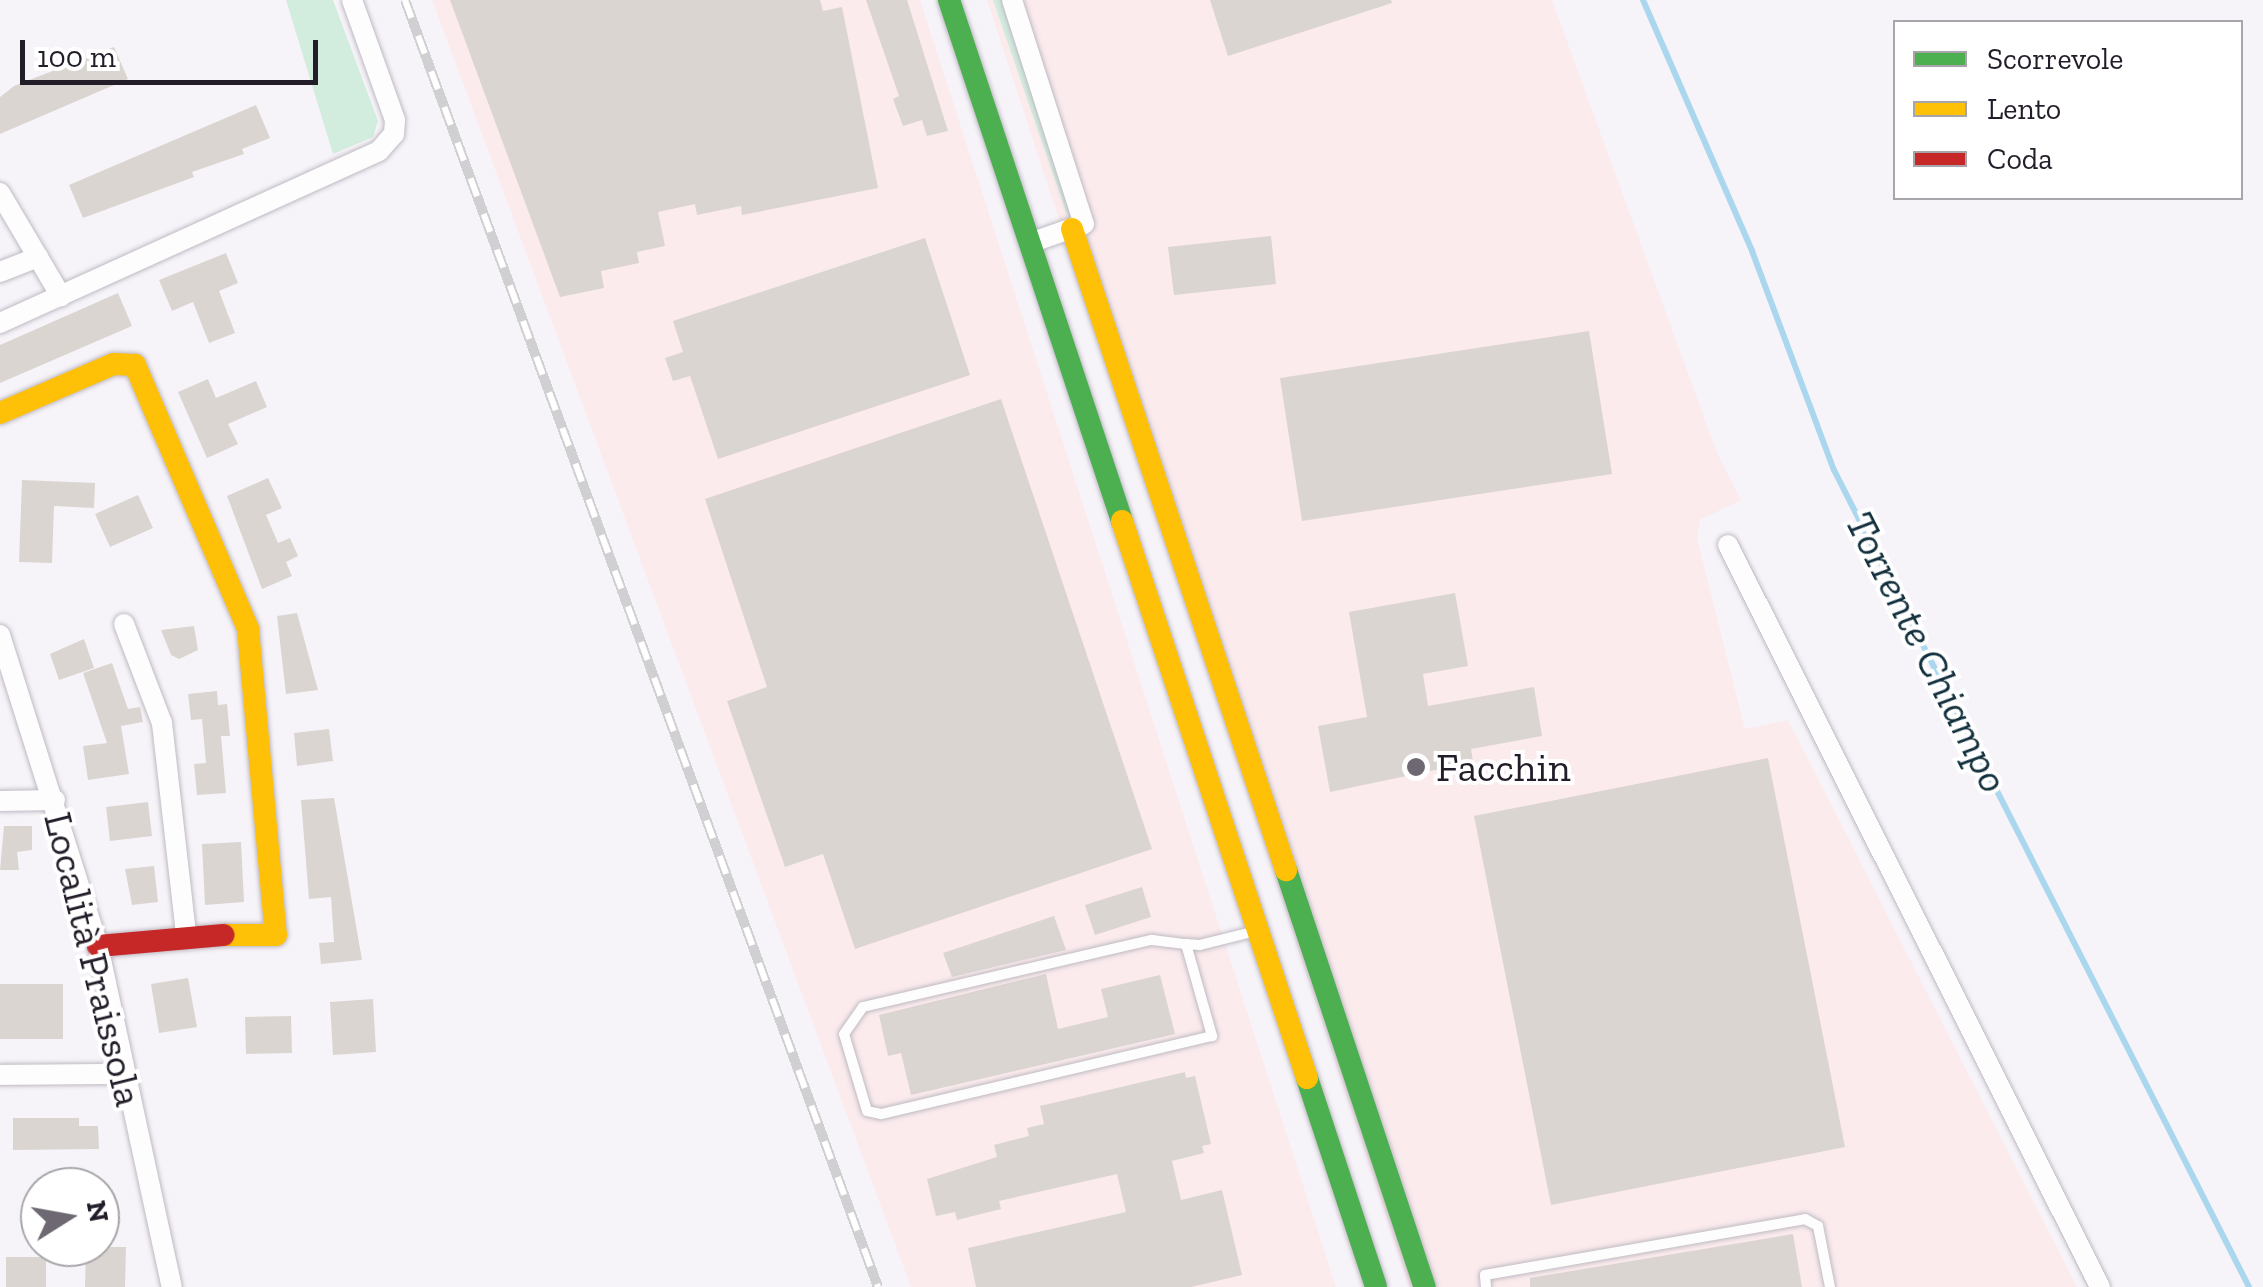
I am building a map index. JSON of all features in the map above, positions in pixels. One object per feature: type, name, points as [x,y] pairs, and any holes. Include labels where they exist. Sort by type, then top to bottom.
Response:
[{"type":"street","points":[[0,323],[379,151],[394,134],[395,120],[352,0]]},
{"type":"street","points":[[949,0],[1376,1287]]},
{"type":"street","points":[[1012,0],[1084,224],[1030,243]]},
{"type":"street","points":[[0,193],[60,296]]},
{"type":"street","points":[[1072,230],[1425,1287]]},
{"type":"street","points":[[0,272],[38,257]]},
{"type":"street","points":[[0,413],[114,364],[135,365],[238,597],[248,629],[276,935],[186,935],[98,946]]},
{"type":"street","points":[[1728,545],[2100,1287]]},
{"type":"street","points":[[124,624],[162,723],[186,935]]},
{"type":"street","name":"Località Praissola","points":[[0,635],[98,946],[172,1287]]},
{"type":"street","points":[[0,801],[55,800]]},
{"type":"street","points":[[0,1076],[125,1074]]},
{"type":"lane","points":[[1186,944],[1212,1036],[881,1114],[867,1111],[844,1034],[863,1007],[1152,940],[1186,944],[1257,930]]},
{"type":"lane","points":[[1486,1287],[1485,1275],[1805,1219],[1818,1226],[1830,1287]]},
{"type":"shaded area","points":[[432,0],[920,0],[1336,1287],[911,1287]]},
{"type":"shaded area","points":[[987,0],[1552,0],[1717,453],[1741,500],[1700,520],[1697,538],[1745,729],[1788,720],[2077,1287],[1409,1287]]},
{"type":"green space","points":[[286,0],[333,0],[378,121],[373,137],[333,154]]},
{"type":"green space","points":[[993,0],[1012,0],[1084,224],[1072,229]]},
{"type":"building","points":[[450,0],[820,0],[823,11],[842,7],[878,188],[742,215],[741,206],[697,215],[695,204],[658,212],[665,246],[637,252],[639,263],[601,271],[604,288],[560,297]]},
{"type":"building","points":[[866,0],[907,0],[948,131],[927,136],[922,120],[903,126],[893,99],[899,96]]},
{"type":"building","points":[[1210,0],[1391,0],[1392,3],[1228,56]]},
{"type":"building","points":[[114,47],[128,79],[0,134],[0,97],[14,86]]},
{"type":"building","points":[[256,105],[270,138],[242,149],[244,154],[192,172],[194,177],[83,218],[69,185]]},
{"type":"building","points":[[1271,236],[1276,284],[1174,295],[1168,247]]},
{"type":"building","points":[[925,238],[970,375],[718,459],[690,376],[673,381],[665,358],[683,352],[673,321]]},
{"type":"building","points":[[226,253],[238,283],[219,291],[235,333],[209,343],[193,302],[172,311],[159,280]]},
{"type":"building","points":[[118,293],[132,326],[0,383],[0,345]]},
{"type":"building","points":[[1589,331],[1612,474],[1302,521],[1280,378]]},
{"type":"building","points":[[208,379],[216,398],[256,381],[267,407],[228,424],[238,444],[207,458],[178,392]]},
{"type":"building","points":[[1001,399],[1152,849],[855,949],[823,854],[785,867],[727,701],[767,687],[705,499]]},
{"type":"building","points":[[268,478],[282,508],[266,515],[278,543],[290,538],[298,556],[286,562],[292,576],[262,589],[227,496]]},
{"type":"building","points":[[22,480],[95,483],[94,508],[54,506],[52,563],[19,562]]},
{"type":"building","points":[[138,495],[153,528],[110,547],[95,514]]},
{"type":"building","points":[[1455,593],[1468,666],[1423,674],[1428,706],[1534,687],[1542,736],[1471,749],[1473,762],[1330,792],[1318,726],[1367,717],[1349,612]]},
{"type":"building","points":[[297,613],[318,690],[286,694],[277,616]]},
{"type":"building","points":[[194,626],[198,650],[179,659],[171,655],[161,630]]},
{"type":"building","points":[[84,639],[94,668],[59,680],[50,654]]},
{"type":"building","points":[[112,663],[128,709],[140,707],[143,722],[121,726],[129,774],[88,780],[83,746],[107,743],[83,673]]},
{"type":"building","points":[[217,691],[218,705],[227,704],[230,736],[221,736],[226,793],[197,795],[194,764],[206,763],[202,719],[191,720],[188,694]]},
{"type":"building","points":[[329,729],[333,761],[297,766],[294,733]]},
{"type":"building","points":[[1768,758],[1845,1147],[1551,1205],[1474,816]]},
{"type":"building","points":[[334,798],[362,960],[321,964],[319,943],[334,942],[331,897],[309,899],[301,800]]},
{"type":"building","points":[[148,802],[152,836],[110,841],[106,807]]},
{"type":"building","points":[[4,826],[32,826],[32,850],[17,852],[19,870],[0,870]]},
{"type":"building","points":[[241,842],[244,902],[205,905],[202,844]]},
{"type":"building","points":[[154,866],[158,902],[132,905],[125,869]]},
{"type":"building","points":[[1142,887],[1151,917],[1095,935],[1085,905]]},
{"type":"building","points":[[1054,916],[1066,950],[952,977],[943,953]]},
{"type":"building","points":[[1046,974],[1058,1029],[1108,1017],[1101,989],[1160,975],[1175,1034],[911,1095],[901,1053],[888,1056],[879,1015]]},
{"type":"building","points":[[188,978],[197,1027],[159,1033],[151,984]]},
{"type":"building","points":[[0,984],[63,984],[63,1039],[0,1039]]},
{"type":"building","points":[[373,999],[376,1052],[333,1055],[330,1002]]},
{"type":"building","points":[[291,1016],[292,1053],[246,1054],[245,1017]]},
{"type":"building","points":[[1185,1072],[1186,1078],[1195,1076],[1211,1144],[1202,1146],[1204,1153],[1172,1161],[1181,1200],[1222,1190],[1242,1275],[1191,1287],[976,1287],[968,1248],[1126,1212],[1117,1174],[999,1201],[1001,1209],[957,1220],[955,1212],[936,1216],[927,1179],[997,1157],[994,1145],[1029,1136],[1027,1128],[1044,1124],[1040,1106]]},
{"type":"building","points":[[13,1118],[79,1118],[79,1126],[98,1126],[99,1149],[13,1150]]},
{"type":"building","points":[[1793,1234],[1802,1287],[1530,1287],[1530,1278]]},
{"type":"building","points":[[120,1247],[126,1247],[125,1287],[85,1287],[86,1267],[120,1267]]},
{"type":"building","points":[[6,1257],[20,1257],[20,1267],[46,1267],[46,1287],[6,1287]]},
{"type":"waterway","name":"Torrente Chiampo","points":[[1643,0],[1752,251],[1834,470],[2249,1287]]},
{"type":"railway","points":[[405,0],[878,1287]]},
{"type":"traffic: fast","points":[[949,0],[1122,521]]},
{"type":"traffic: fast","points":[[1286,870],[1425,1287]]},
{"type":"traffic: fast","points":[[1307,1078],[1376,1287]]},
{"type":"traffic: slow","points":[[1072,229],[1286,870]]},
{"type":"traffic: slow","points":[[0,413],[114,364],[135,365],[248,629],[276,935],[224,935]]},
{"type":"traffic: slow","points":[[1122,521],[1307,1078]]},
{"type":"traffic: jam","points":[[98,946],[224,935]]},
{"type":"place","name":"Facchin","points":[[1416,767]]}]
